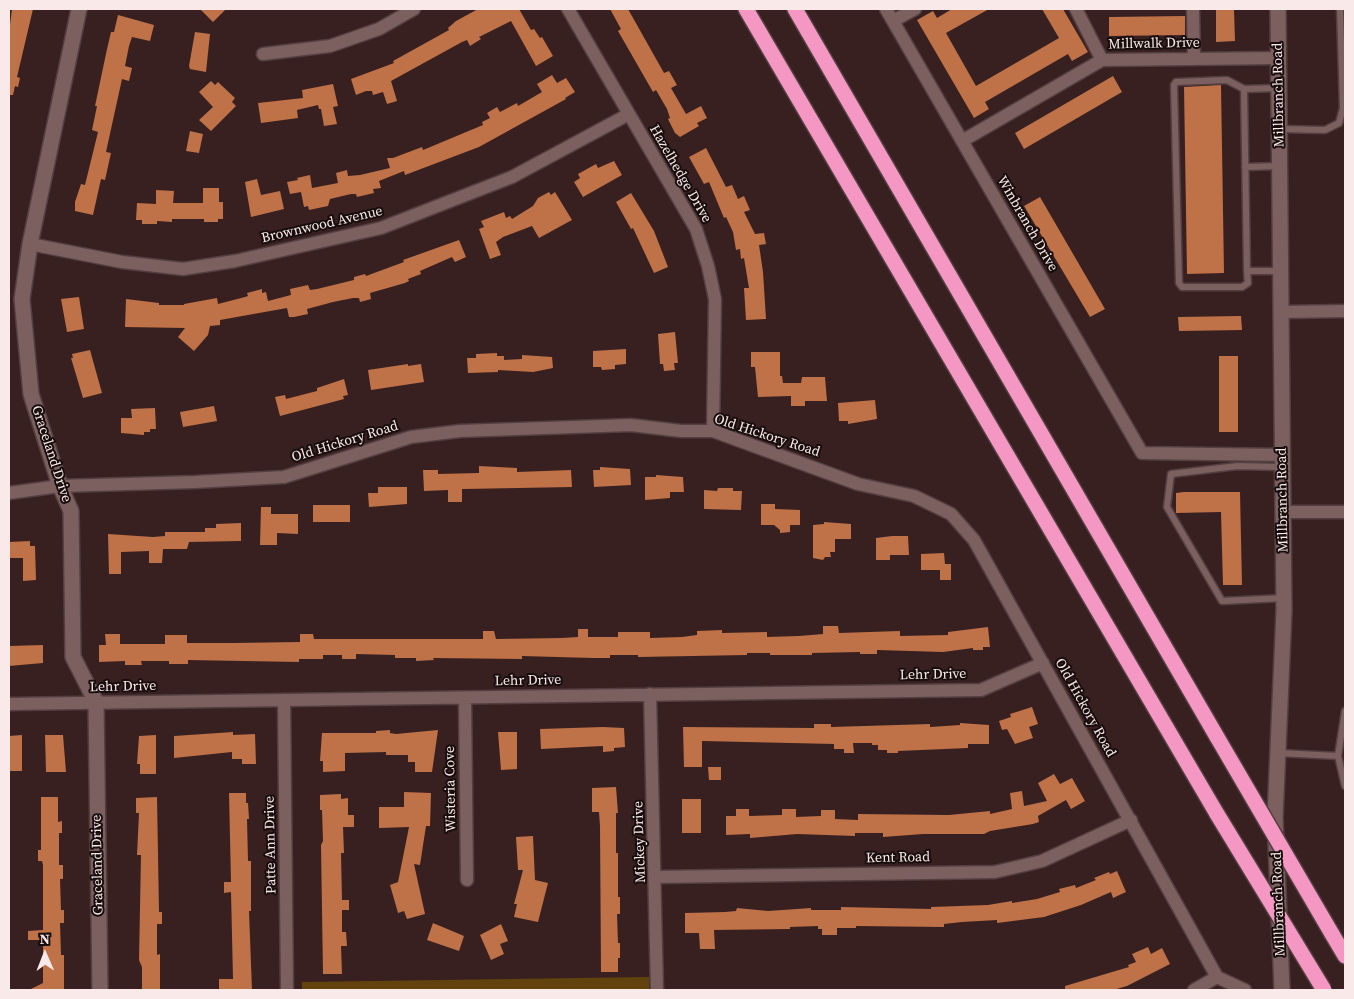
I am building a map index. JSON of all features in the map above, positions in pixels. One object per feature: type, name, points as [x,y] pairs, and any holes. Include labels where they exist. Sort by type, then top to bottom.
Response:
[{"type":"highway","points":[[746,9],[1217,814],[1324,990]]},
{"type":"highway","points":[[795,9],[1345,956]]},
{"type":"street","name":"Graceland Drive","points":[[79,9],[30,244],[22,299],[32,394],[60,486],[71,511],[73,657],[96,702],[100,990]]},
{"type":"street","points":[[263,54],[330,46],[379,29],[414,9]]},
{"type":"street","name":"Hazelhedge Drive","points":[[568,9],[696,229],[708,266],[715,299],[713,431]]},
{"type":"street","name":"Winbranch Drive","points":[[886,9],[1142,453],[1282,461]]},
{"type":"street","points":[[893,21],[915,9]]},
{"type":"street","points":[[1076,9],[1102,60]]},
{"type":"street","points":[[1088,9],[1088,31]]},
{"type":"street","points":[[1193,9],[1194,59]]},
{"type":"street","name":"Millbranch Road","points":[[1278,9],[1283,312],[1282,461],[1284,598],[1275,818],[1282,990]]},
{"type":"street","name":"Millwalk Drive","points":[[962,141],[1102,60],[1279,58]]},
{"type":"street","name":"Brownwood Avenue","points":[[30,244],[122,262],[183,269],[235,261],[381,228],[512,177],[629,114]]},
{"type":"street","points":[[1283,312],[1345,311]]},
{"type":"street","name":"Old Hickory Road","points":[[9,493],[60,486],[284,477],[411,437],[460,431],[631,425],[681,431],[713,431],[858,484],[914,496],[951,514],[974,540],[1218,977]]},
{"type":"street","points":[[1284,512],[1345,512]]},
{"type":"street","name":"Lehr Drive","points":[[9,704],[981,690],[1043,663]]},
{"type":"street","name":"Mickey Drive","points":[[650,694],[656,877],[657,990]]},
{"type":"street","name":"Wisteria Cove","points":[[465,698],[467,880]]},
{"type":"street","name":"Patte Ann Drive","points":[[284,700],[288,990]]},
{"type":"street","name":"Kent Road","points":[[656,877],[995,872],[1042,861],[1131,820]]},
{"type":"street","points":[[1194,990],[1218,977],[1245,990]]},
{"type":"lane","points":[[1280,129],[1325,130],[1339,123],[1343,108],[1340,9]]},
{"type":"lane","points":[[1244,89],[1248,283],[1242,287],[1182,287],[1177,274],[1174,85],[1176,82],[1185,80],[1227,80],[1244,89],[1279,88]]},
{"type":"lane","points":[[1245,167],[1280,166]]},
{"type":"lane","points":[[1247,271],[1282,272]]},
{"type":"lane","points":[[1282,461],[1171,474],[1167,507],[1222,601],[1284,598]]},
{"type":"lane","points":[[1345,711],[1338,756],[1345,786]]},
{"type":"lane","points":[[1279,753],[1338,756]]},
{"type":"shaded area","points":[[649,977],[649,990],[302,990],[302,982]]},
{"type":"building","points":[[12,9],[33,9],[17,77],[20,78],[18,87],[15,86],[13,95],[9,95],[9,32]]},
{"type":"building","points":[[200,9],[226,9],[213,22]]},
{"type":"building","points":[[478,9],[519,9],[531,30],[534,29],[540,38],[542,37],[553,56],[536,66],[511,21],[479,37],[481,39],[470,46],[467,40],[462,42],[391,81],[397,101],[387,104],[383,92],[373,95],[372,91],[366,91],[356,95],[351,79],[394,63],[393,61],[449,30],[448,28],[456,21]]},
{"type":"building","points":[[610,9],[628,9],[664,73],[669,71],[677,85],[671,88],[686,114],[701,106],[707,118],[697,123],[699,126],[680,137],[675,133],[668,119],[670,118],[667,109],[656,90],[653,92],[618,31],[621,29]]},
{"type":"building","points":[[952,9],[989,9],[946,33],[976,86],[1059,38],[1042,9],[1063,9],[1088,52],[1072,61],[1068,54],[985,102],[989,109],[974,118],[917,20],[933,11],[937,18]]},
{"type":"building","points":[[1216,9],[1234,9],[1235,41],[1216,42]]},
{"type":"building","points":[[118,15],[154,25],[150,41],[132,37],[129,46],[125,66],[132,68],[129,81],[122,79],[106,152],[111,153],[105,180],[101,179],[93,215],[75,211],[75,202],[81,184],[85,185],[98,132],[92,130],[97,106],[95,106],[111,32],[114,32]]},
{"type":"building","points":[[1185,16],[1185,35],[1109,36],[1109,17]]},
{"type":"building","points":[[195,32],[210,34],[206,72],[190,69],[189,66]]},
{"type":"building","points":[[552,75],[557,83],[566,78],[575,92],[566,99],[479,147],[405,175],[404,171],[379,181],[381,188],[373,189],[374,193],[357,197],[356,194],[351,194],[330,199],[328,206],[309,210],[308,206],[304,207],[301,192],[290,194],[287,182],[298,180],[297,178],[310,175],[312,188],[338,183],[336,173],[347,170],[348,176],[390,168],[387,158],[393,158],[422,147],[423,150],[483,125],[482,122],[490,118],[487,113],[497,107],[500,112],[517,103],[518,106],[542,92],[537,84]]},
{"type":"building","points":[[1113,76],[1122,92],[1024,149],[1015,133]]},
{"type":"building","points":[[211,81],[215,85],[218,82],[235,98],[232,102],[236,106],[211,131],[199,120],[213,107],[199,92]]},
{"type":"building","points":[[333,84],[338,106],[333,107],[337,124],[324,126],[321,109],[319,109],[318,105],[297,110],[298,118],[261,123],[258,103],[303,98],[302,90]]},
{"type":"building","points":[[1221,85],[1224,273],[1187,274],[1184,87]]},
{"type":"building","points":[[190,131],[203,134],[199,153],[186,151]]},
{"type":"building","points":[[706,148],[726,187],[732,185],[738,199],[744,196],[750,210],[744,212],[755,234],[764,233],[766,244],[759,245],[766,319],[746,320],[744,288],[749,288],[744,258],[741,259],[740,249],[736,250],[733,232],[726,217],[724,218],[709,182],[704,184],[689,157]]},
{"type":"building","points":[[614,161],[622,175],[583,197],[574,182],[580,178],[578,174],[596,164],[598,168]]},
{"type":"building","points":[[257,179],[261,195],[280,191],[284,209],[251,217],[245,182]]},
{"type":"building","points":[[203,188],[219,188],[219,202],[223,202],[223,219],[218,219],[218,222],[204,222],[204,219],[172,219],[172,222],[157,221],[157,224],[142,224],[142,220],[136,220],[137,203],[156,204],[156,190],[174,191],[173,203],[203,203]]},
{"type":"building","points":[[549,192],[551,195],[555,192],[572,220],[539,238],[532,226],[503,237],[496,242],[501,255],[490,259],[479,229],[484,227],[481,221],[504,212],[506,218],[510,216],[512,219],[533,206],[538,198]]},
{"type":"building","points":[[631,193],[654,231],[668,267],[654,273],[633,228],[631,229],[616,202]]},
{"type":"building","points":[[1040,197],[1105,309],[1090,317],[1024,206]]},
{"type":"building","points":[[459,240],[466,257],[455,262],[452,257],[420,271],[421,274],[408,279],[409,281],[405,283],[370,293],[371,299],[360,302],[359,298],[353,298],[333,302],[307,309],[308,314],[294,317],[289,317],[287,308],[220,320],[220,325],[210,326],[208,335],[194,351],[178,337],[185,328],[125,327],[126,299],[159,303],[159,305],[184,305],[217,298],[218,304],[248,296],[247,293],[262,289],[262,293],[266,292],[268,301],[291,295],[290,289],[308,285],[310,290],[354,280],[354,277],[365,274],[366,276],[404,262],[403,260]]},
{"type":"building","points":[[79,297],[84,329],[67,332],[61,299]]},
{"type":"building","points":[[1241,316],[1242,330],[1179,331],[1178,317]]},
{"type":"building","points":[[675,332],[678,363],[674,363],[675,370],[664,371],[663,364],[660,364],[658,334]]},
{"type":"building","points":[[626,349],[626,364],[615,365],[615,369],[602,370],[601,367],[593,367],[593,351]]},
{"type":"building","points":[[90,350],[102,393],[83,398],[71,358],[73,358],[72,354]]},
{"type":"building","points":[[751,352],[780,352],[780,376],[782,376],[783,383],[801,383],[802,377],[825,377],[827,401],[805,401],[805,406],[791,406],[791,396],[758,397],[755,367],[751,367]]},
{"type":"building","points":[[497,353],[497,356],[504,356],[504,360],[522,359],[522,355],[552,357],[553,368],[533,372],[498,370],[498,372],[468,373],[467,358],[476,358],[476,354]]},
{"type":"building","points":[[1219,356],[1238,356],[1238,432],[1219,432]]},
{"type":"building","points":[[408,364],[408,366],[421,364],[424,382],[371,390],[368,370]]},
{"type":"building","points":[[344,379],[348,395],[343,396],[344,399],[280,416],[275,397],[285,395],[286,399],[317,391],[317,388]]},
{"type":"building","points":[[875,400],[877,419],[848,424],[848,421],[839,421],[838,403]]},
{"type":"building","points":[[214,406],[217,421],[183,427],[180,412]]},
{"type":"building","points":[[155,408],[156,429],[144,432],[144,435],[121,433],[121,418],[132,418],[131,409]]},
{"type":"building","points":[[479,466],[517,468],[517,472],[571,470],[572,487],[462,489],[462,502],[448,502],[448,490],[424,491],[423,470],[438,470],[438,474],[479,473]]},
{"type":"building","points":[[600,467],[630,469],[631,485],[594,487],[593,470],[600,470]]},
{"type":"building","points":[[656,475],[683,477],[684,492],[670,492],[670,498],[645,500],[645,477],[656,477]]},
{"type":"building","points":[[378,487],[407,487],[407,504],[369,507],[368,493],[378,493]]},
{"type":"building","points":[[718,488],[733,488],[733,491],[742,491],[741,510],[704,509],[704,490],[717,491]]},
{"type":"building","points":[[1240,492],[1242,585],[1223,585],[1221,512],[1176,513],[1176,493]]},
{"type":"building","points":[[761,504],[775,504],[775,509],[800,510],[800,525],[790,525],[790,532],[780,533],[780,530],[774,525],[761,525]]},
{"type":"building","points":[[313,505],[350,505],[350,522],[313,522]]},
{"type":"building","points":[[261,507],[271,507],[271,514],[298,514],[298,534],[277,533],[277,545],[260,545]]},
{"type":"building","points":[[824,522],[851,524],[851,539],[835,539],[835,552],[830,552],[831,557],[825,557],[823,560],[813,558],[813,525],[824,524]]},
{"type":"building","points":[[241,523],[241,541],[189,542],[187,549],[163,549],[162,563],[149,563],[149,551],[121,552],[121,574],[109,574],[108,534],[153,537],[165,536],[165,532],[205,532],[205,528],[216,528],[216,524]]},
{"type":"building","points":[[908,536],[909,555],[890,555],[890,560],[876,560],[876,538]]},
{"type":"building","points":[[30,541],[30,546],[35,546],[36,580],[23,581],[23,558],[9,558],[9,542]]},
{"type":"building","points":[[944,553],[945,564],[951,564],[951,580],[940,580],[940,570],[921,570],[921,554]]},
{"type":"building","points":[[823,626],[838,626],[839,633],[900,631],[900,636],[948,635],[948,632],[988,627],[990,647],[983,647],[983,650],[973,650],[973,648],[943,652],[877,650],[877,654],[860,654],[860,652],[812,653],[812,655],[747,653],[747,655],[638,657],[638,655],[610,655],[610,658],[522,656],[522,659],[433,658],[434,660],[416,661],[416,658],[395,658],[395,655],[356,654],[356,659],[342,659],[342,655],[323,655],[323,659],[299,659],[299,662],[188,660],[188,664],[169,664],[169,661],[141,661],[142,665],[125,665],[125,661],[99,662],[99,645],[106,645],[105,634],[120,634],[120,644],[165,644],[165,635],[187,635],[187,643],[233,643],[300,642],[300,634],[313,634],[314,639],[483,639],[483,631],[494,631],[496,639],[562,638],[578,637],[578,629],[588,629],[588,637],[618,637],[618,632],[650,632],[650,638],[682,637],[697,635],[697,631],[722,630],[722,633],[767,632],[767,637],[823,634]]},
{"type":"building","points":[[43,645],[43,663],[9,666],[9,646]]},
{"type":"building","points":[[1032,707],[1038,724],[1029,727],[1033,738],[1015,744],[1007,729],[1002,730],[999,721],[1011,717],[1010,714]]},
{"type":"building","points":[[960,723],[989,725],[989,744],[968,744],[968,748],[887,753],[887,750],[878,750],[878,745],[872,745],[872,743],[853,743],[854,753],[844,753],[844,749],[834,749],[834,744],[702,741],[702,767],[684,767],[683,727],[814,728],[814,724],[831,724],[831,727],[930,724],[930,727],[960,725]]},
{"type":"building","points":[[624,728],[625,747],[603,752],[603,746],[541,749],[540,729]]},
{"type":"building","points":[[390,730],[390,733],[396,734],[438,730],[432,772],[415,772],[415,762],[408,762],[408,755],[386,755],[386,752],[345,753],[345,771],[323,772],[323,761],[320,761],[322,733],[376,733],[376,731]]},
{"type":"building","points":[[233,732],[233,735],[255,734],[256,764],[242,764],[242,759],[232,759],[232,752],[174,758],[174,736]]},
{"type":"building","points":[[498,732],[517,732],[517,769],[501,770]]},
{"type":"building","points":[[22,735],[22,771],[9,771],[9,736]]},
{"type":"building","points":[[45,735],[63,735],[66,772],[46,772]]},
{"type":"building","points":[[156,735],[156,774],[140,774],[140,764],[137,764],[139,736]]},
{"type":"building","points":[[708,767],[721,767],[721,780],[709,780]]},
{"type":"building","points":[[1054,774],[1060,784],[1072,778],[1085,801],[1071,809],[1066,800],[1038,816],[1039,822],[990,831],[984,834],[923,834],[883,837],[883,833],[855,833],[855,836],[797,834],[750,838],[750,834],[726,835],[726,816],[736,816],[736,809],[749,809],[749,816],[782,815],[782,809],[796,809],[796,817],[821,816],[821,810],[835,810],[835,819],[858,820],[858,814],[949,815],[990,811],[990,814],[1012,809],[1010,793],[1022,791],[1024,806],[1047,801],[1038,783]]},
{"type":"building","points":[[616,787],[618,813],[616,813],[616,853],[618,853],[618,897],[620,897],[620,914],[617,914],[620,958],[618,958],[618,972],[601,972],[600,826],[599,812],[592,812],[592,788]]},
{"type":"building","points":[[404,792],[431,793],[430,826],[426,826],[420,865],[414,864],[425,914],[407,919],[404,911],[398,913],[390,885],[398,882],[409,827],[379,828],[379,807],[404,807]]},
{"type":"building","points":[[229,793],[246,793],[246,803],[248,803],[248,861],[251,861],[251,911],[249,911],[252,990],[219,990],[219,979],[233,979],[231,892],[224,893],[224,882],[231,882]]},
{"type":"building","points":[[341,794],[341,799],[348,798],[348,815],[354,815],[354,827],[343,827],[344,853],[341,853],[342,900],[349,900],[349,910],[342,910],[342,932],[346,932],[347,946],[341,946],[342,974],[323,974],[321,845],[323,841],[320,795]]},
{"type":"building","points":[[41,797],[58,797],[58,822],[62,821],[62,833],[59,833],[59,865],[63,865],[63,879],[60,879],[61,910],[64,910],[64,923],[60,923],[61,955],[64,955],[64,990],[29,990],[43,983],[43,940],[28,940],[28,931],[43,930],[43,865],[42,861],[38,861],[38,850],[41,850]]},
{"type":"building","points":[[157,797],[159,912],[162,912],[162,924],[157,924],[157,955],[160,954],[160,990],[142,990],[142,967],[139,960],[141,855],[137,855],[139,813],[136,813],[136,798]]},
{"type":"building","points":[[682,799],[701,799],[701,833],[682,833]]},
{"type":"building","points":[[533,836],[535,880],[548,883],[538,922],[514,917],[517,904],[514,904],[523,870],[518,870],[516,837]]},
{"type":"building","points":[[1117,871],[1126,892],[1113,898],[1111,892],[1081,905],[1044,917],[997,923],[997,920],[962,922],[944,924],[944,927],[856,926],[856,928],[837,928],[837,935],[822,935],[822,929],[818,929],[818,926],[790,927],[790,929],[714,930],[715,949],[700,949],[699,933],[685,933],[685,913],[736,911],[737,908],[768,911],[811,908],[811,910],[841,910],[841,907],[931,909],[931,907],[988,905],[1012,901],[1012,903],[1037,899],[1060,892],[1059,889],[1075,885],[1076,888],[1096,880],[1094,878]]},
{"type":"building","points":[[433,923],[464,936],[459,951],[427,940]]},
{"type":"building","points":[[501,924],[508,941],[500,944],[504,954],[491,960],[480,935]]},
{"type":"building","points":[[1148,947],[1151,954],[1162,948],[1170,964],[1127,986],[1113,990],[1065,990],[1065,986],[1129,967],[1128,965],[1136,962],[1132,954]]}]
